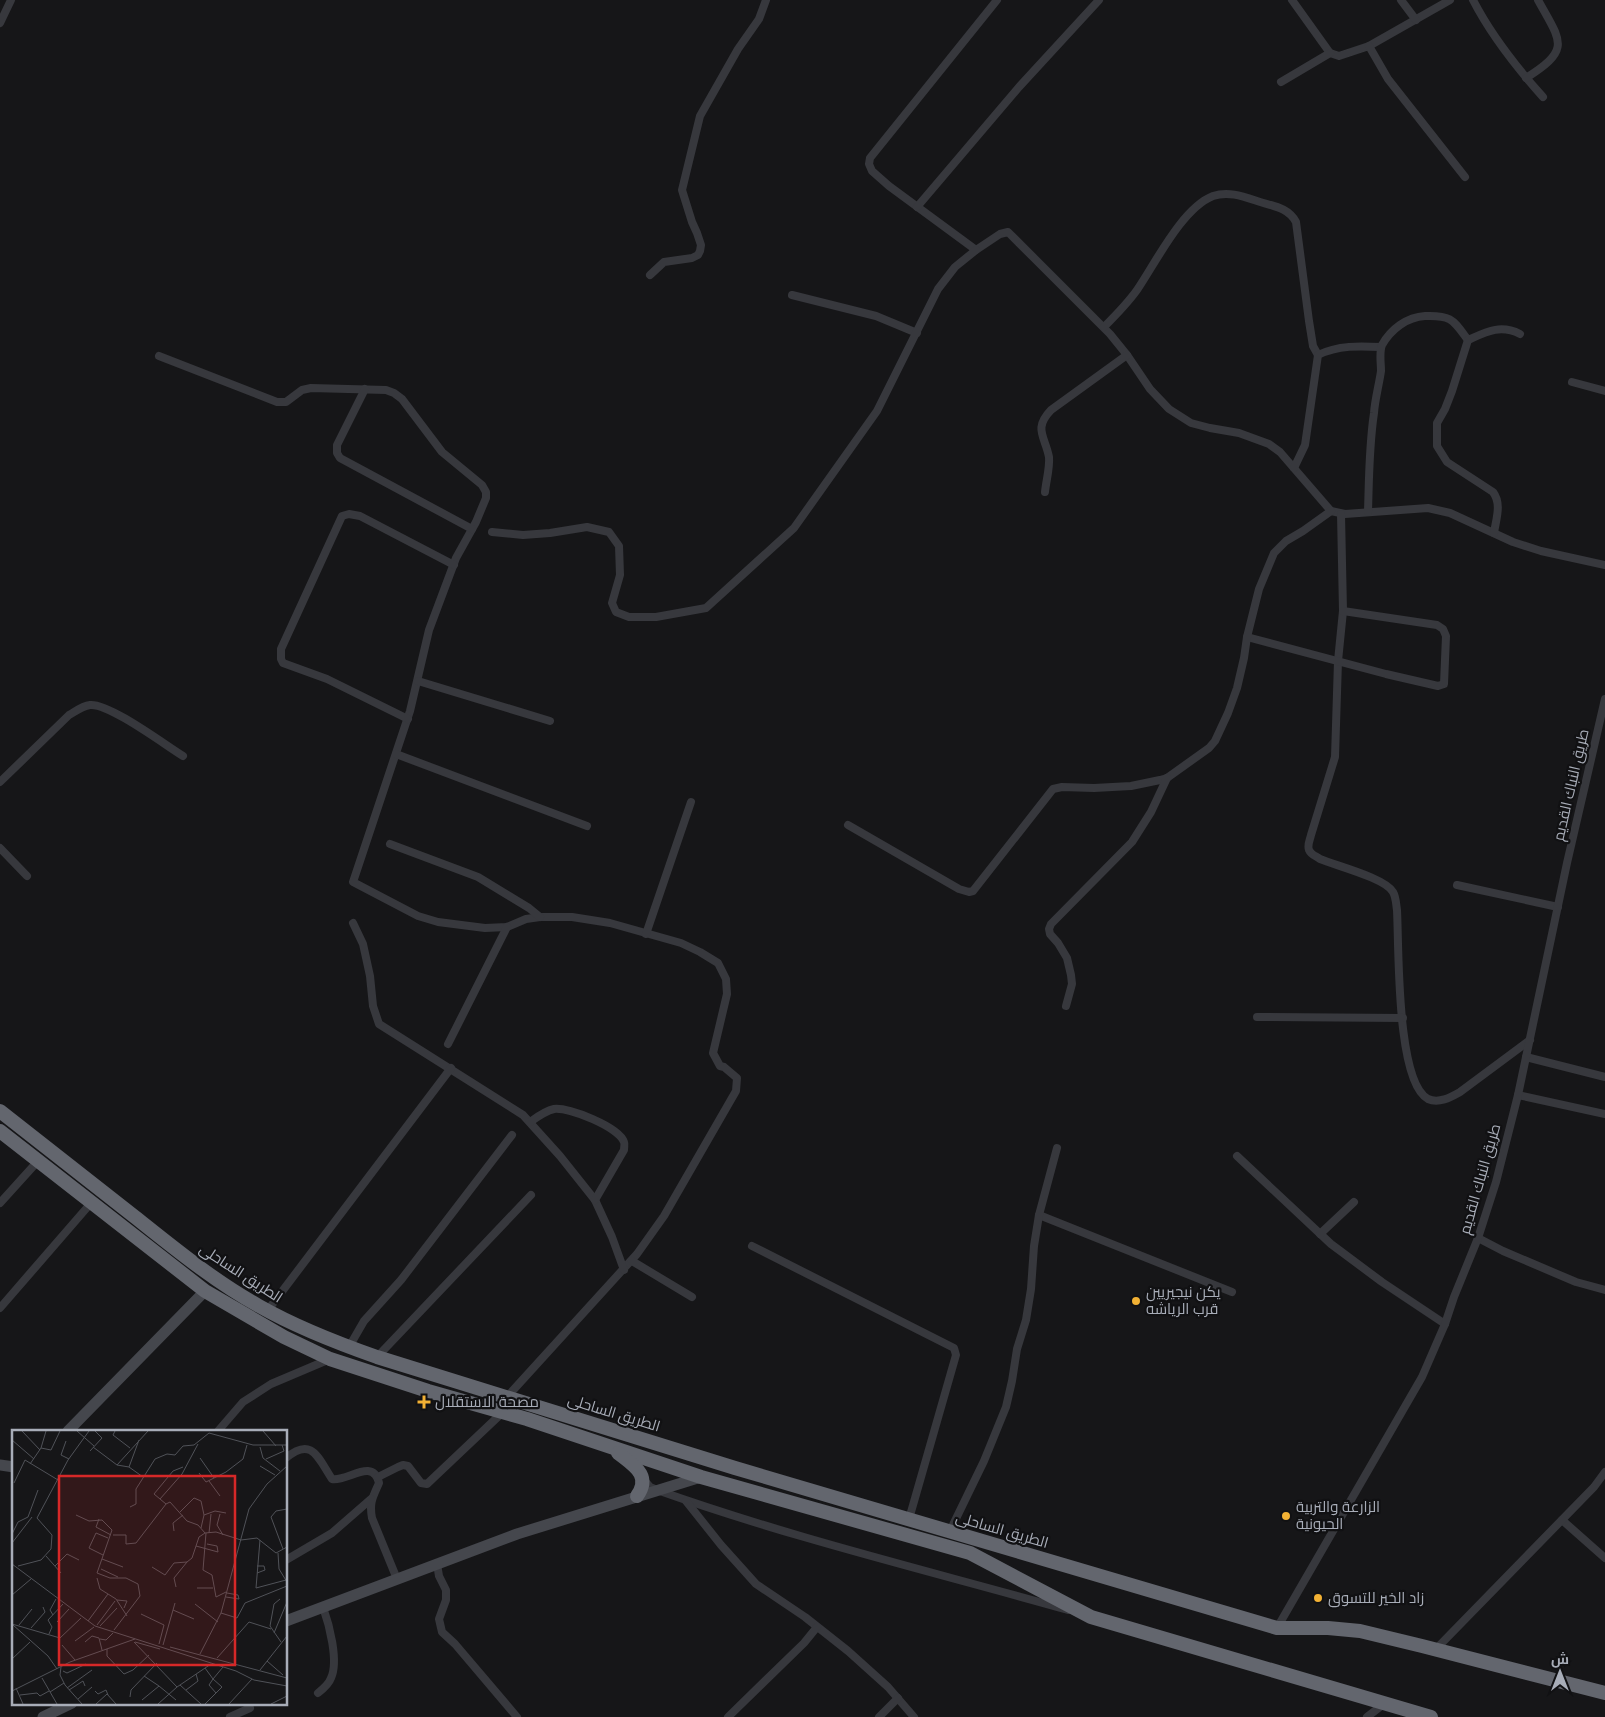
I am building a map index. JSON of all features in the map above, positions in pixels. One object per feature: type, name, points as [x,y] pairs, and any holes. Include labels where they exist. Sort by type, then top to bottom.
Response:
[{"type":"highway","name":"الطريق الساحلى","points":[[0,1111],[215,1278],[306,1330],[348,1347],[506,1398],[1277,1628],[1328,1628],[1360,1631],[1605,1693]]},
{"type":"highway","name":"الطريق الساحلى","points":[[0,1131],[205,1291],[284,1337],[330,1358],[701,1477],[970,1553],[1091,1617],[1431,1717]]},
{"type":"highway","points":[[611,1448],[639,1471],[643,1485],[637,1496]]},
{"type":"street","points":[[0,24],[11,0]]},
{"type":"street","points":[[650,275],[664,262],[692,258],[698,256],[700,251],[701,245],[682,190],[700,116],[738,49],[758,19],[765,3],[756,0]]},
{"type":"street","points":[[976,250],[889,186],[872,171],[869,164],[870,158],[996,0]]},
{"type":"street","points":[[917,207],[1019,87],[1099,0]]},
{"type":"street","points":[[1292,0],[1330,53],[1339,56],[1369,46],[1450,0]]},
{"type":"street","points":[[1402,0],[1416,20]]},
{"type":"street","points":[[1474,0],[1480,12],[1526,78],[1543,97]]},
{"type":"street","points":[[1526,78],[1552,60],[1559,43],[1556,33],[1538,0]]},
{"type":"street","points":[[1369,46],[1388,79],[1465,177]]},
{"type":"street","points":[[1281,82],[1330,53]]},
{"type":"street","points":[[1104,327],[1136,292],[1170,239],[1200,203],[1213,196],[1231,194],[1282,209],[1292,215],[1296,222],[1313,346],[1318,355],[1305,444],[1294,468]]},
{"type":"street","points":[[492,532],[523,535],[587,527],[609,532],[619,546],[620,575],[612,603],[616,612],[629,617],[656,617],[706,608],[794,528],[877,411],[938,289],[955,267],[1000,234],[1008,232],[1104,327],[1127,355],[1150,389],[1169,409],[1191,422],[1269,444],[1280,452],[1331,511],[1341,514],[1428,508],[1450,513],[1513,542],[1541,551],[1605,565]]},
{"type":"street","points":[[792,295],[876,316],[917,332]]},
{"type":"street","points":[[1368,512],[1371,443],[1381,372],[1381,347],[1401,324],[1421,316],[1445,316],[1451,319],[1468,340]]},
{"type":"street","points":[[1494,533],[1497,498],[1493,492],[1447,462],[1437,446],[1437,423],[1445,409],[1468,340],[1488,331],[1501,329],[1510,329],[1520,334]]},
{"type":"street","points":[[1318,355],[1331,350],[1358,346],[1381,347]]},
{"type":"street","points":[[1045,492],[1049,458],[1040,426],[1043,420],[1051,410],[1127,355]]},
{"type":"street","points":[[159,356],[277,402],[286,402],[302,390],[311,388],[386,390],[394,393],[402,399],[442,452],[482,485],[486,492],[486,498],[454,565],[429,630],[408,719],[354,882],[418,916],[438,922],[485,928],[507,927],[526,919],[540,917],[572,917],[610,923],[681,943],[700,952],[718,963],[726,979],[727,994],[713,1053],[720,1066],[737,1078],[736,1091],[664,1216],[632,1261],[557,1340],[506,1398]]},
{"type":"street","points":[[1572,382],[1605,391]]},
{"type":"street","points":[[365,389],[337,445],[337,453],[340,458],[472,529]]},
{"type":"street","points":[[848,825],[959,889],[969,892],[979,883],[1053,789],[1062,787],[1131,786],[1167,778],[1209,748],[1215,741],[1237,688],[1247,636],[1259,589],[1274,553],[1286,541],[1303,532],[1331,511]]},
{"type":"street","points":[[408,719],[327,679],[282,663],[281,649],[342,516],[349,514],[360,516],[454,565]]},
{"type":"street","points":[[1341,514],[1344,611],[1338,661],[1335,757],[1308,847],[1312,855],[1382,881],[1393,892],[1396,910],[1402,1018],[1407,1061],[1420,1091],[1428,1099],[1439,1101],[1460,1092],[1530,1040]]},
{"type":"street","points":[[1247,636],[1438,686],[1444,684],[1446,636],[1443,629],[1437,625],[1344,611]]},
{"type":"street","points":[[418,681],[550,721]]},
{"type":"street","name":"طريق النباك القديم","points":[[1277,1628],[1422,1377],[1445,1324],[1478,1238],[1496,1182],[1518,1094],[1605,699]]},
{"type":"street","points":[[0,782],[69,715],[80,708],[92,705],[103,707],[120,716],[183,756]]},
{"type":"street","points":[[396,754],[587,826]]},
{"type":"street","points":[[1066,1006],[1072,984],[1071,974],[1067,958],[1050,934],[1051,924],[1132,842],[1151,812],[1167,778]]},
{"type":"street","points":[[646,934],[691,802]]},
{"type":"street","points":[[390,844],[478,876],[540,917]]},
{"type":"street","points":[[0,848],[27,876]]},
{"type":"street","points":[[1457,885],[1558,907]]},
{"type":"street","points":[[353,924],[364,944],[373,1006],[379,1024],[524,1115],[595,1200],[612,1237],[624,1270]]},
{"type":"street","points":[[448,1044],[507,927]]},
{"type":"street","points":[[1257,1017],[1402,1018]]},
{"type":"street","points":[[1526,1058],[1605,1077]]},
{"type":"street","points":[[268,1310],[450,1068]]},
{"type":"street","points":[[1518,1094],[1605,1114]]},
{"type":"street","points":[[530,1122],[546,1112],[555,1109],[564,1110],[599,1121],[618,1134],[624,1141],[624,1150],[595,1200]]},
{"type":"street","points":[[348,1347],[364,1321],[401,1280],[512,1135]]},
{"type":"street","points":[[950,1531],[984,1461],[1006,1407],[1017,1349],[1027,1315],[1039,1214],[1057,1148]]},
{"type":"street","points":[[1237,1156],[1330,1244],[1445,1324]]},
{"type":"street","points":[[0,1203],[38,1161]]},
{"type":"street","points":[[377,1357],[531,1195]]},
{"type":"street","points":[[0,1308],[91,1202]]},
{"type":"street","points":[[1320,1234],[1354,1202]]},
{"type":"street","points":[[1039,1214],[1232,1292]]},
{"type":"street","points":[[1478,1238],[1568,1278],[1605,1290]]},
{"type":"street","points":[[752,1246],[954,1348],[956,1355],[909,1519]]},
{"type":"street","points":[[632,1261],[692,1297]]},
{"type":"street","points":[[69,1430],[205,1291]]},
{"type":"street","points":[[219,1430],[243,1402],[272,1384],[330,1358]]},
{"type":"street","points":[[378,1477],[403,1465],[408,1466],[421,1483],[427,1484],[503,1412]]},
{"type":"street","points":[[288,1456],[296,1450],[306,1448],[313,1452],[332,1478],[338,1480],[365,1470],[371,1471],[378,1477],[380,1483],[371,1499],[332,1533],[288,1559]]},
{"type":"street","points":[[1436,1650],[1594,1487],[1605,1472]]},
{"type":"street","points":[[642,1477],[650,1486],[657,1490],[730,1516],[817,1542],[1091,1617]]},
{"type":"street","points":[[288,1620],[517,1534],[701,1477]]},
{"type":"street","points":[[371,1499],[372,1518],[397,1579]]},
{"type":"street","points":[[686,1501],[721,1545],[756,1584],[848,1651],[898,1698],[914,1717]]},
{"type":"street","points":[[1562,1520],[1605,1558]]},
{"type":"street","points":[[437,1564],[439,1576],[446,1590],[446,1600],[439,1619],[442,1632],[517,1717]]},
{"type":"street","points":[[318,1693],[328,1683],[333,1671],[333,1643],[323,1607]]},
{"type":"street","points":[[728,1717],[804,1643],[817,1627]]},
{"type":"street","points":[[879,1717],[898,1698]]},
{"type":"street","points":[[1367,1717],[1385,1703]]},
{"type":"street","points":[[43,1717],[70,1704]]},
{"type":"street","points":[[230,1717],[250,1708]]},
{"type":"place","name":"يكن نيجيريين قرب الرياشه","points":[[1136,1301]]},
{"type":"place","name":"مصحة الاستقلال","points":[[424,1402]]},
{"type":"place","name":"الزارعة والتربية الحيونية","points":[[1286,1516]]},
{"type":"place","name":"زاد الخير للتسوق","points":[[1318,1598]]}]
